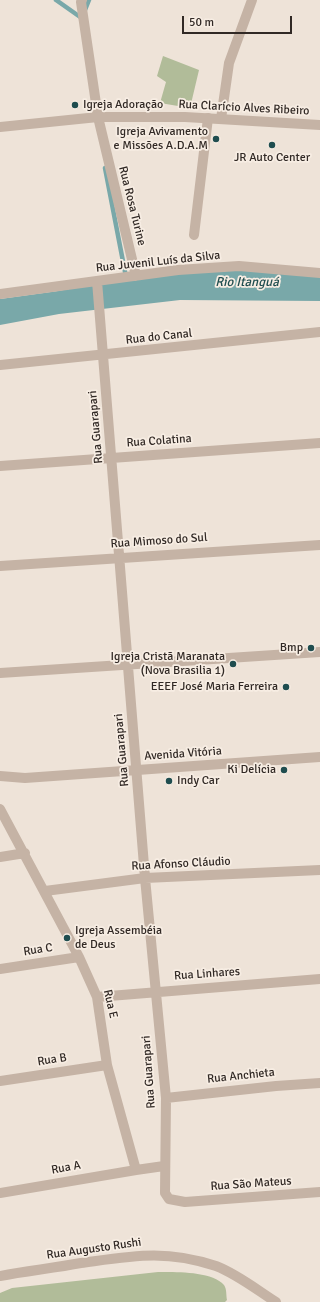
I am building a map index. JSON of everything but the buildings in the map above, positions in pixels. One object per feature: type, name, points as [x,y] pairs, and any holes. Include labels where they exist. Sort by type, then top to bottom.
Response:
[{"type":"street","points":[[222,119],[229,62],[252,0]]},
{"type":"street","name":"Rua Rosa Turine","points":[[81,1],[98,117],[136,276]]},
{"type":"street","name":"Rua Clarício Alves Ribeiro","points":[[0,127],[98,117],[208,118],[320,125]]},
{"type":"street","points":[[194,235],[208,118]]},
{"type":"street","name":"Rua Juvenil Luís da Silva","points":[[0,294],[97,285],[136,276],[178,270],[239,266],[320,273]]},
{"type":"street","name":"Rua Guarapari","points":[[97,285],[145,878],[166,1098],[164,1166],[165,1193],[169,1199],[185,1202]]},
{"type":"street","name":"Rua do Canal","points":[[0,365],[103,356],[320,332]]},
{"type":"street","name":"Rua Colatina","points":[[0,466],[320,443]]},
{"type":"street","name":"Rua Mimoso do Sul","points":[[0,566],[320,544]]},
{"type":"street","points":[[0,673],[128,666],[320,652]]},
{"type":"street","name":"Avenida Vitória","points":[[0,776],[25,778],[320,757]]},
{"type":"street","name":"Rua E","points":[[0,809],[45,891],[97,996],[107,1064],[136,1170]]},
{"type":"street","points":[[0,857],[25,853]]},
{"type":"street","name":"Rua Afonso Cláudio","points":[[45,891],[145,878],[320,870]]},
{"type":"street","name":"Rua C","points":[[0,969],[79,957]]},
{"type":"street","name":"Rua Linhares","points":[[97,996],[320,979]]},
{"type":"street","name":"Rua B","points":[[0,1081],[107,1064]]},
{"type":"street","name":"Rua Anchieta","points":[[166,1098],[276,1086],[320,1083]]},
{"type":"street","points":[[136,1170],[164,1166]]},
{"type":"street","name":"Rua A","points":[[0,1192],[136,1170]]},
{"type":"street","name":"Rua São Mateus","points":[[185,1202],[320,1192]]},
{"type":"street","name":"Rua Augusto Rushi","points":[[0,1276],[133,1255],[162,1255],[190,1258],[217,1267],[239,1278],[276,1302]]},
{"type":"green space","points":[[163,56],[199,70],[190,108],[160,103],[166,82],[157,76]]},
{"type":"green space","points":[[158,1272],[193,1273],[211,1277],[224,1285],[227,1300],[225,1302],[0,1302],[0,1293],[12,1288]]},
{"type":"water","name":"Rio Itanguá","points":[[225,268],[320,277],[320,301],[180,300],[59,314],[0,325],[0,299],[58,291],[137,277]]},
{"type":"waterway","points":[[56,0],[83,19]]},
{"type":"waterway","points":[[85,10],[89,0]]},
{"type":"waterway","points":[[105,168],[126,277]]},
{"type":"place","name":"Igreja Adoração","points":[[75,105]]},
{"type":"place","name":"Igreja Avivamento e Missões A.D.A.M","points":[[216,139]]},
{"type":"place","name":"JR Auto Center","points":[[272,145]]},
{"type":"place","name":"Bmp","points":[[311,648]]},
{"type":"place","name":"Igreja Cristã Maranata (Nova Brasilia 1)","points":[[233,664]]},
{"type":"place","name":"EEEF José Maria Ferreira","points":[[286,687]]},
{"type":"place","name":"Ki Delícia","points":[[284,770]]},
{"type":"place","name":"Indy Car","points":[[169,781]]},
{"type":"place","name":"Igreja Assembéia de Deus","points":[[67,938]]}]
